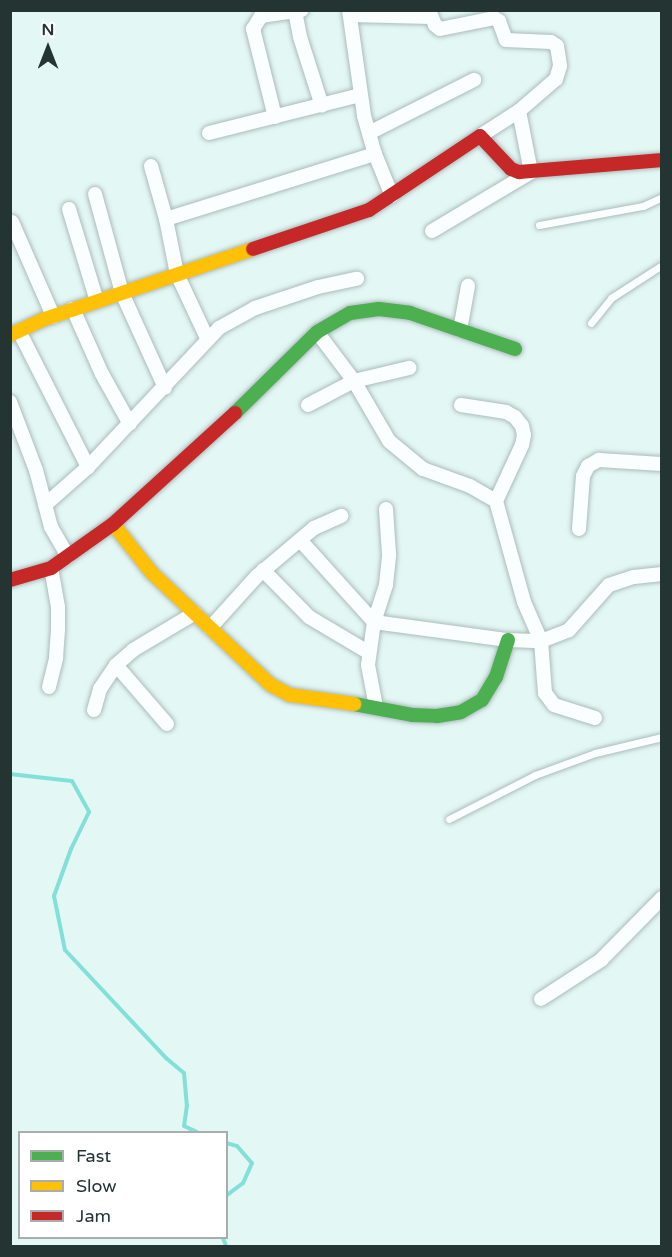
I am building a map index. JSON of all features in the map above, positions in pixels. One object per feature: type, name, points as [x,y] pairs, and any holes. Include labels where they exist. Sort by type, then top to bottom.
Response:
[{"type":"street","points":[[275,117],[254,29],[261,16],[298,11],[300,37],[322,106]]},
{"type":"street","points":[[88,467],[15,333],[73,309],[369,210],[392,196],[519,111],[556,79],[560,60],[554,43],[506,40],[499,21],[494,18],[442,29],[435,25],[430,14],[350,13],[360,95],[375,154],[392,196]]},
{"type":"street","points":[[369,133],[474,80]]},
{"type":"street","points":[[208,133],[360,95]]},
{"type":"street","points":[[519,111],[531,172]]},
{"type":"street","points":[[480,136],[511,169],[531,172],[662,160]]},
{"type":"street","points":[[166,219],[375,154]]},
{"type":"street","points":[[151,166],[166,219],[177,274],[207,338]]},
{"type":"street","points":[[432,231],[531,172]]},
{"type":"street","points":[[95,194],[122,293],[165,388]]},
{"type":"street","points":[[69,209],[97,301]]},
{"type":"street","points":[[12,222],[53,316]]},
{"type":"street","points":[[45,505],[88,467],[165,388],[207,338],[255,308],[318,287],[357,279]]},
{"type":"street","points":[[460,330],[468,286]]},
{"type":"street","points":[[73,309],[102,374],[130,424]]},
{"type":"street","points":[[11,579],[51,568],[113,524],[214,434],[317,332],[350,313],[379,309],[410,313],[515,349]]},
{"type":"street","points":[[317,332],[354,381],[390,441],[423,469],[471,486],[496,501]]},
{"type":"street","points":[[308,405],[354,381],[410,368]]},
{"type":"street","points":[[10,402],[51,526],[68,556]]},
{"type":"street","points":[[461,405],[506,412],[515,417],[522,426],[524,435],[522,445],[496,501],[524,602],[541,641],[545,693],[555,705],[595,718]]},
{"type":"street","points":[[579,530],[583,476],[588,466],[599,460],[662,464]]},
{"type":"street","points":[[376,707],[368,652],[374,622],[386,585],[389,554],[386,509]]},
{"type":"street","points":[[210,628],[263,570],[314,528],[341,516]]},
{"type":"street","points":[[113,524],[152,573],[277,690],[290,696],[376,707],[412,715],[437,716],[461,712],[482,699],[496,677],[508,640]]},
{"type":"street","points":[[300,540],[374,622],[508,640],[541,641],[569,630],[609,585],[634,577],[662,574]]},
{"type":"street","points":[[49,687],[56,658],[58,630],[58,607],[51,568]]},
{"type":"street","points":[[263,570],[309,617],[368,652]]},
{"type":"street","points":[[94,710],[100,689],[116,665],[133,650],[195,613]]},
{"type":"street","points":[[116,665],[167,724]]},
{"type":"street","points":[[541,999],[601,960],[662,898]]},
{"type":"lane","points":[[539,225],[643,206],[662,197]]},
{"type":"lane","points":[[591,323],[611,298],[662,265]]},
{"type":"lane","points":[[449,819],[535,775],[595,753],[662,737]]},
{"type":"waterway","points":[[10,774],[72,781],[89,812],[71,849],[54,896],[65,950],[166,1058],[184,1073],[187,1105],[184,1126],[195,1131]]},
{"type":"waterway","points":[[228,1144],[237,1146],[252,1163],[243,1183],[228,1194]]},
{"type":"waterway","points":[[223,1239],[226,1246]]},
{"type":"traffic: fast","points":[[235,413],[317,332],[350,313],[379,309],[410,313],[515,349]]},
{"type":"traffic: fast","points":[[354,704],[412,715],[437,716],[461,712],[482,700],[496,677],[508,640]]},
{"type":"traffic: slow","points":[[10,335],[42,320],[253,249]]},
{"type":"traffic: slow","points":[[113,524],[152,573],[271,685],[290,695],[354,704]]},
{"type":"traffic: jam","points":[[253,249],[369,210],[480,136],[511,169],[519,172],[662,160]]},
{"type":"traffic: jam","points":[[10,580],[51,568],[113,524],[235,413]]}]
